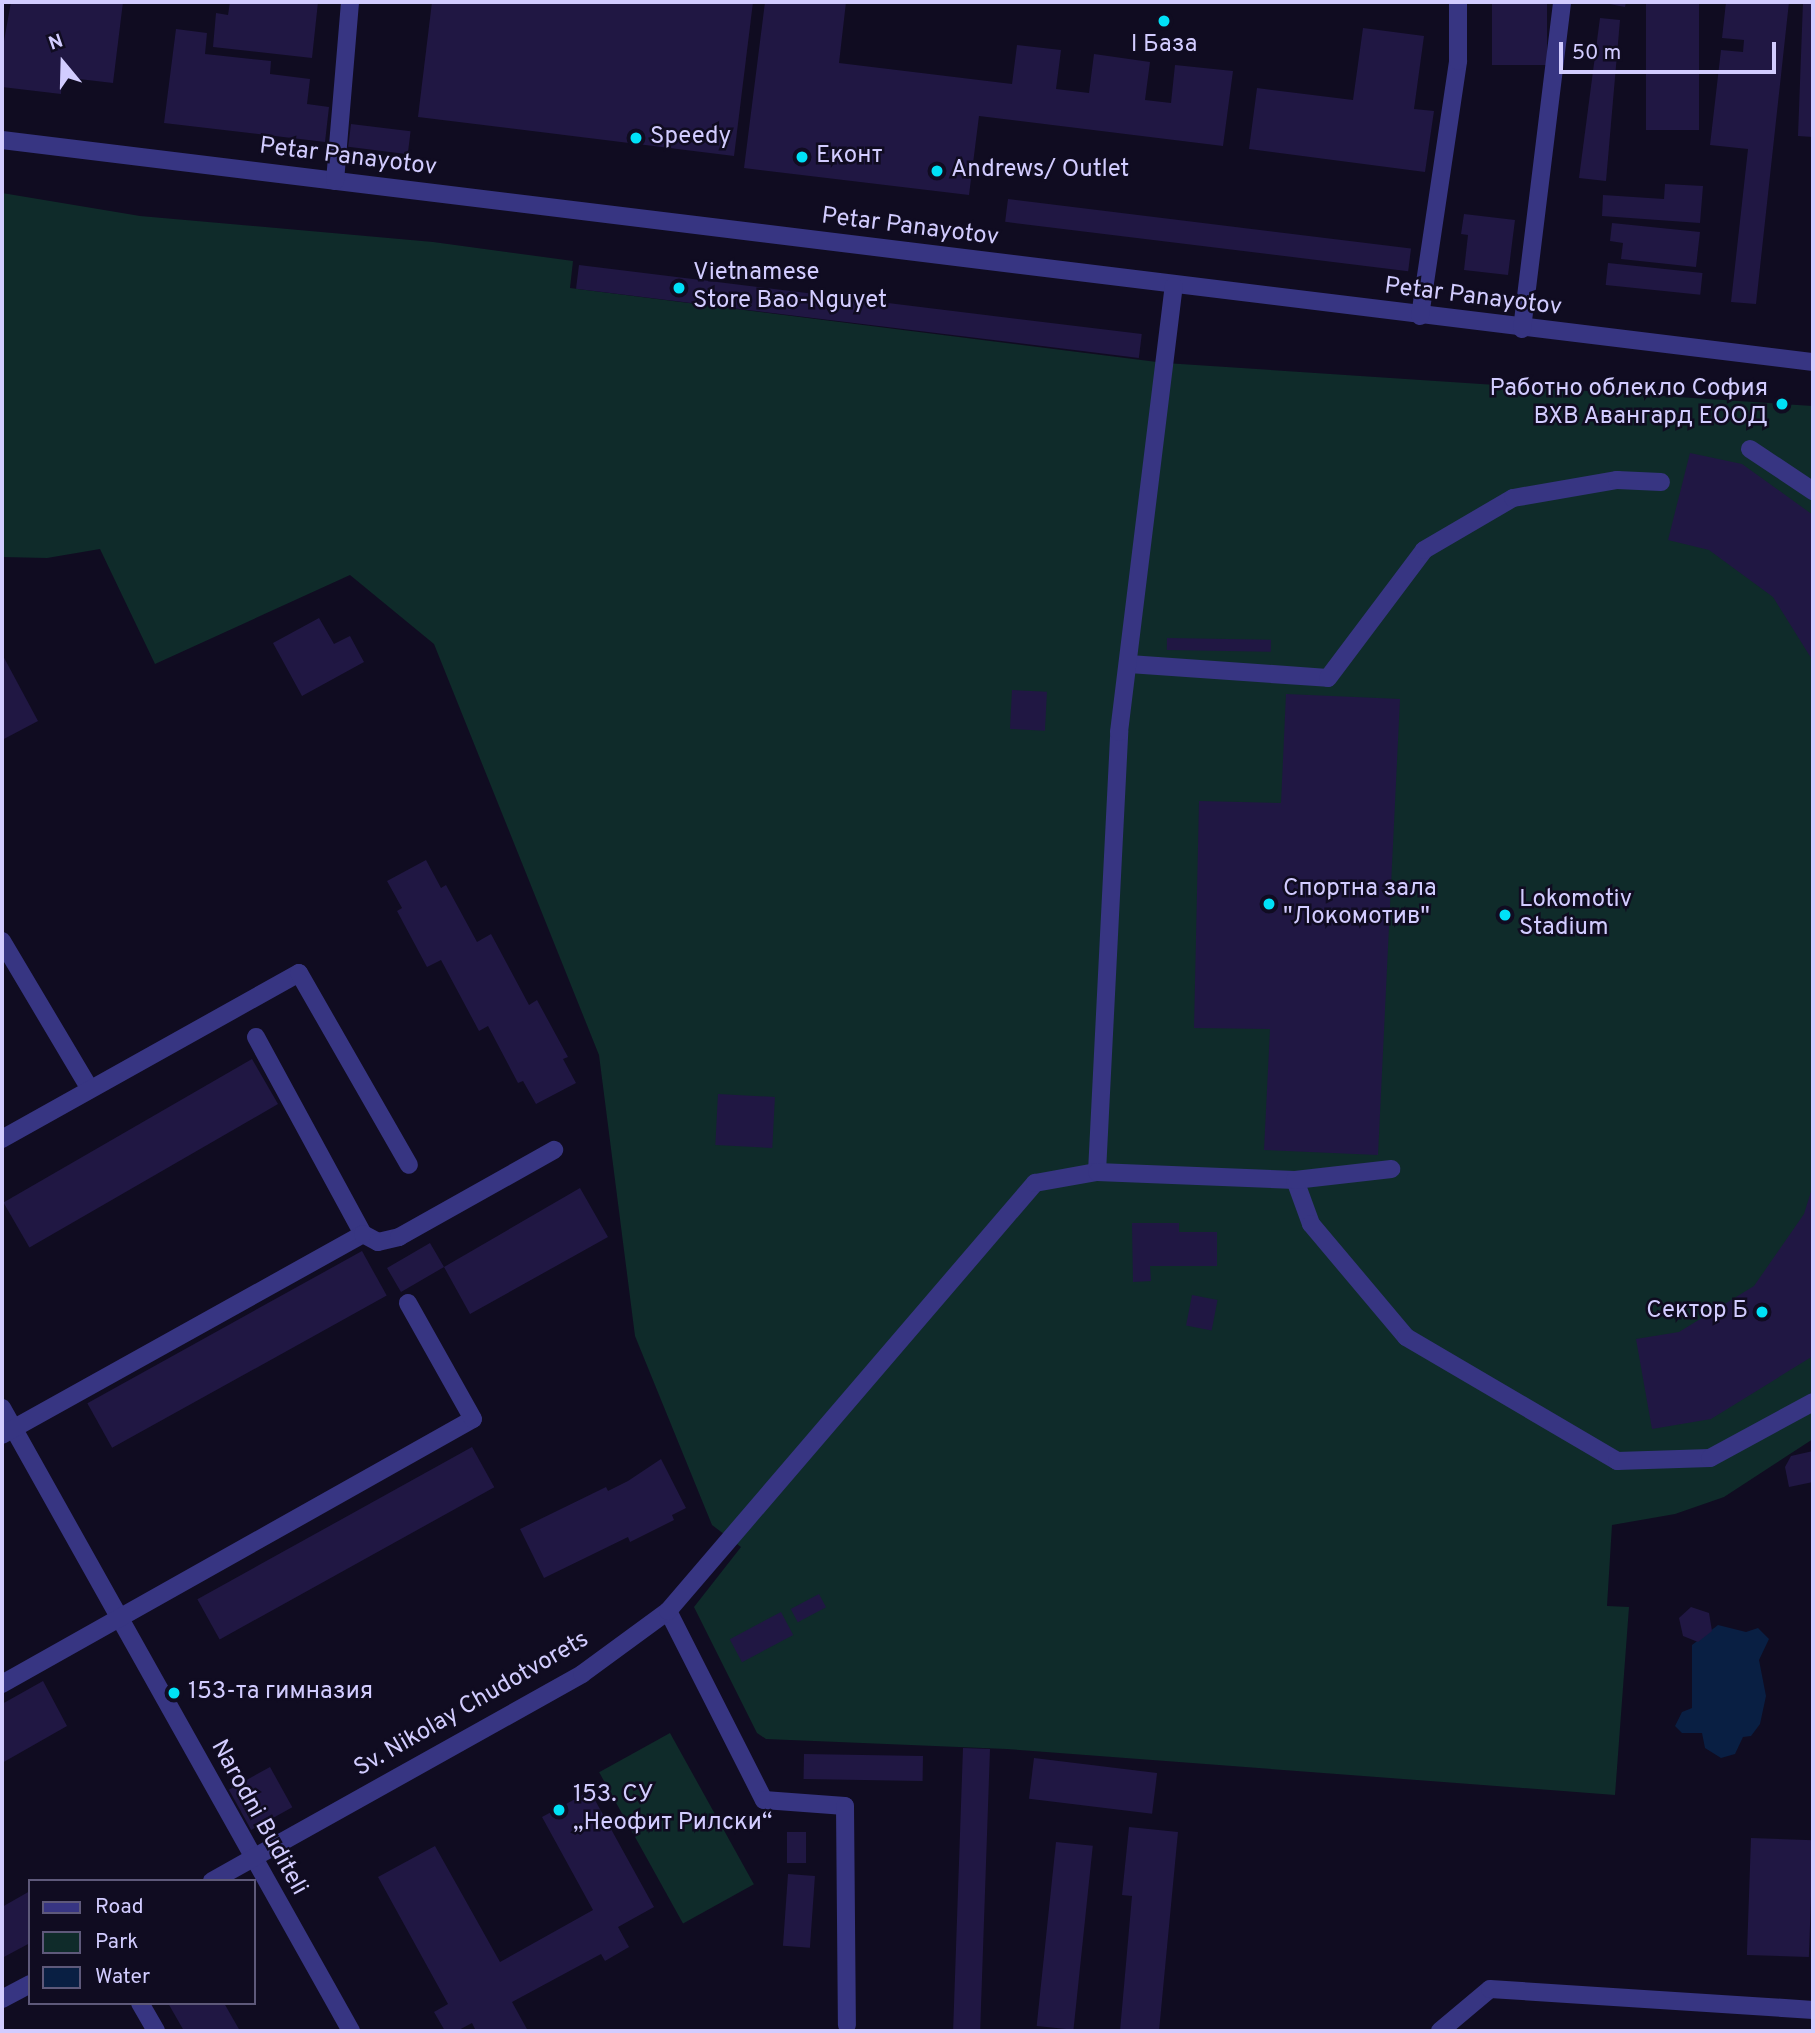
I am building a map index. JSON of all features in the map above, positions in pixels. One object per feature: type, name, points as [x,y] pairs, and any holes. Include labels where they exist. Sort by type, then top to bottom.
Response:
[{"type":"street","points":[[335,181],[350,2]]},
{"type":"street","points":[[1420,316],[1458,61],[1458,2]]},
{"type":"street","points":[[1522,329],[1562,2]]},
{"type":"street","name":"Petar Panayotov","points":[[2,140],[1522,329],[1813,362]]},
{"type":"street","points":[[1097,1172],[1119,732],[1174,286]]},
{"type":"street","points":[[1751,449],[1813,491]]},
{"type":"street","points":[[1129,664],[1328,678],[1424,550],[1479,517],[1513,498],[1617,480],[1661,482]]},
{"type":"street","points":[[2,941],[90,1090]]},
{"type":"street","points":[[2,1139],[299,973],[409,1165]]},
{"type":"street","points":[[256,1037],[363,1234],[378,1242],[399,1237],[554,1150]]},
{"type":"street","name":"Sv. Nikolay Chudotvorets","points":[[215,1879],[582,1674],[667,1611],[1035,1183],[1097,1172],[1295,1180],[1391,1169]]},
{"type":"street","points":[[1295,1180],[1311,1224],[1406,1337],[1617,1461],[1710,1458],[1813,1402]]},
{"type":"street","points":[[8,1432],[363,1234]]},
{"type":"street","points":[[2,1685],[473,1419],[408,1303]]},
{"type":"street","name":"Narodni Buditeli","points":[[2,1408],[8,1432],[118,1619],[351,2031]]},
{"type":"street","points":[[667,1611],[764,1800],[845,1806],[847,2025]]},
{"type":"street","points":[[2,1999],[28,1985]]},
{"type":"street","points":[[1440,2031],[1490,1989],[1813,2010]]},
{"type":"street","points":[[141,2005],[156,2031]]},
{"type":"green space","points":[[2,193],[140,216],[433,242],[573,261],[570,288],[1165,363],[1813,406],[1813,1439],[1724,1497],[1675,1514],[1612,1525],[1607,1606],[1629,1607],[1615,1795],[1007,1749],[766,1739],[757,1733],[694,1607],[741,1547],[712,1525],[635,1336],[599,1055],[434,644],[350,575],[155,664],[100,549],[47,558],[2,557]]},
{"type":"green space","points":[[670,1733],[754,1884],[683,1924],[599,1772]]},
{"type":"water","points":[[1718,1625],[1746,1632],[1758,1628],[1769,1639],[1759,1660],[1766,1696],[1760,1724],[1751,1736],[1743,1737],[1735,1754],[1721,1758],[1705,1748],[1702,1733],[1682,1733],[1675,1726],[1682,1712],[1692,1708],[1692,1645]]},
{"type":"building","points":[[11,2],[123,2],[113,83],[62,77],[61,94],[2,87],[2,52]]},
{"type":"building","points":[[230,2],[318,2],[312,58],[213,47],[216,13],[228,15]]},
{"type":"building","points":[[432,2],[753,2],[734,156],[418,117]]},
{"type":"building","points":[[765,2],[846,2],[839,63],[1012,84],[1017,45],[1061,50],[1056,89],[1089,93],[1094,54],[1150,62],[1145,100],[1171,103],[1175,65],[1233,71],[1223,146],[979,116],[969,195],[744,168]]},
{"type":"building","points":[[1492,2],[1547,2],[1547,65],[1492,65]]},
{"type":"building","points":[[1599,2],[1626,2],[1625,7]]},
{"type":"building","points":[[1646,2],[1699,2],[1699,130],[1646,130]]},
{"type":"building","points":[[1726,2],[1789,2],[1756,304],[1731,302],[1748,149],[1710,145],[1721,50],[1743,52],[1744,40],[1722,38]]},
{"type":"building","points":[[1803,2],[1813,2],[1813,137],[1798,136]]},
{"type":"building","points":[[1600,18],[1620,20],[1606,181],[1579,178]]},
{"type":"building","points":[[1363,28],[1424,36],[1414,109],[1434,111],[1425,172],[1249,149],[1257,88],[1353,100]]},
{"type":"building","points":[[176,29],[207,33],[205,54],[271,61],[270,74],[310,79],[307,104],[329,107],[325,142],[164,123]]},
{"type":"building","points":[[351,124],[411,131],[408,154],[348,147]]},
{"type":"building","points":[[1665,184],[1703,186],[1700,223],[1602,216],[1603,195],[1664,199]]},
{"type":"building","points":[[1008,199],[1411,248],[1408,271],[1005,222]]},
{"type":"building","points":[[1464,214],[1515,220],[1508,275],[1464,270],[1468,235],[1461,234]]},
{"type":"building","points":[[1612,223],[1700,232],[1696,267],[1621,259],[1623,243],[1610,241]]},
{"type":"building","points":[[1608,263],[1702,273],[1700,295],[1606,285]]},
{"type":"building","points":[[579,265],[1142,334],[1139,358],[576,289]]},
{"type":"building","points":[[1690,453],[1742,464],[1813,515],[1813,661],[1773,597],[1709,550],[1668,540]]},
{"type":"building","points":[[319,618],[334,644],[350,636],[364,662],[302,696],[273,643]]},
{"type":"building","points":[[1167,638],[1271,640],[1271,652],[1167,650]]},
{"type":"building","points":[[2,654],[38,721],[2,740]]},
{"type":"building","points":[[1012,690],[1047,692],[1045,731],[1010,729]]},
{"type":"building","points":[[1286,694],[1400,699],[1378,1155],[1264,1150],[1270,1029],[1194,1028],[1199,801],[1281,803]]},
{"type":"building","points":[[426,860],[441,888],[446,885],[477,942],[491,934],[529,1005],[537,1000],[568,1057],[563,1059],[576,1083],[536,1104],[523,1081],[518,1083],[488,1026],[479,1031],[441,960],[427,967],[397,911],[402,908],[387,881]]},
{"type":"building","points":[[252,1059],[278,1104],[29,1248],[3,1202]]},
{"type":"building","points":[[718,1094],[775,1097],[772,1148],[715,1145]]},
{"type":"building","name":"Сектор Б","points":[[1813,1185],[1813,1356],[1711,1419],[1652,1429],[1636,1339],[1679,1332],[1754,1286],[1804,1214]]},
{"type":"building","points":[[580,1188],[608,1237],[470,1314],[444,1267]]},
{"type":"building","points":[[1132,1223],[1179,1223],[1179,1232],[1217,1232],[1217,1266],[1150,1266],[1151,1281],[1133,1282]]},
{"type":"building","points":[[430,1243],[444,1267],[401,1292],[387,1268]]},
{"type":"building","points":[[362,1251],[387,1296],[112,1448],[87,1403]]},
{"type":"building","points":[[1192,1295],[1218,1300],[1212,1330],[1186,1325]]},
{"type":"building","points":[[472,1447],[494,1487],[220,1639],[197,1599]]},
{"type":"building","points":[[1813,1451],[1813,1482],[1789,1487],[1785,1467],[1791,1456]]},
{"type":"building","points":[[661,1459],[686,1508],[672,1515],[674,1520],[630,1542],[628,1537],[544,1578],[520,1529],[606,1487],[608,1491]]},
{"type":"building","points":[[819,1594],[826,1607],[798,1622],[791,1609]]},
{"type":"building","points":[[1691,1607],[1709,1613],[1712,1631],[1698,1642],[1683,1636],[1679,1618]]},
{"type":"building","points":[[781,1612],[793,1635],[742,1662],[730,1639]]},
{"type":"building","points":[[43,1681],[67,1726],[2,1763],[2,1704]]},
{"type":"building","points":[[963,1748],[990,1749],[980,2031],[953,2031]]},
{"type":"building","points":[[804,1754],[923,1756],[923,1781],[804,1779]]},
{"type":"building","points":[[1034,1758],[1157,1773],[1152,1814],[1029,1799]]},
{"type":"building","points":[[270,1767],[292,1807],[251,1830],[229,1790]]},
{"type":"building","points":[[590,1791],[654,1907],[618,1927],[629,1947],[605,1961],[601,1954],[512,2002],[528,2031],[476,2031],[472,2023],[457,2031],[445,2031],[434,2012],[448,2004],[378,1877],[435,1846],[500,1962],[593,1910],[542,1817]]},
{"type":"building","points":[[1129,1827],[1178,1832],[1159,2031],[1120,2031],[1132,1896],[1122,1895]]},
{"type":"building","points":[[787,1832],[806,1832],[806,1863],[787,1863]]},
{"type":"building","points":[[1751,1838],[1813,1840],[1809,1957],[1747,1955]]},
{"type":"building","points":[[1056,1842],[1093,1846],[1073,2030],[1037,2026]]},
{"type":"building","points":[[788,1874],[815,1876],[810,1948],[783,1946]]},
{"type":"building","points":[[28,1892],[28,1944],[2,1958],[2,1907]]},
{"type":"building","points":[[169,2005],[225,2005],[240,2031],[184,2031]]},
{"type":"place","name":"I База","points":[[1164,21]]},
{"type":"place","name":"Speedy","points":[[636,138]]},
{"type":"place","name":"Еконт","points":[[802,157]]},
{"type":"place","name":"Andrews/ Outlet","points":[[937,171]]},
{"type":"place","name":"Vietnamese Store Bao-Nguyet","points":[[679,288]]},
{"type":"place","name":"Работно облекло София ВХВ Авангард ЕООД","points":[[1782,404]]},
{"type":"place","name":"Спортна зала \"Локомотив\"","points":[[1269,904]]},
{"type":"place","name":"Lokomotiv Stadium","points":[[1505,915]]},
{"type":"place","name":"Сектор Б","points":[[1762,1312]]},
{"type":"place","name":"153-та гимназия","points":[[174,1693]]},
{"type":"place","name":"153. СУ „Неофит Рилски“","points":[[559,1810]]}]
